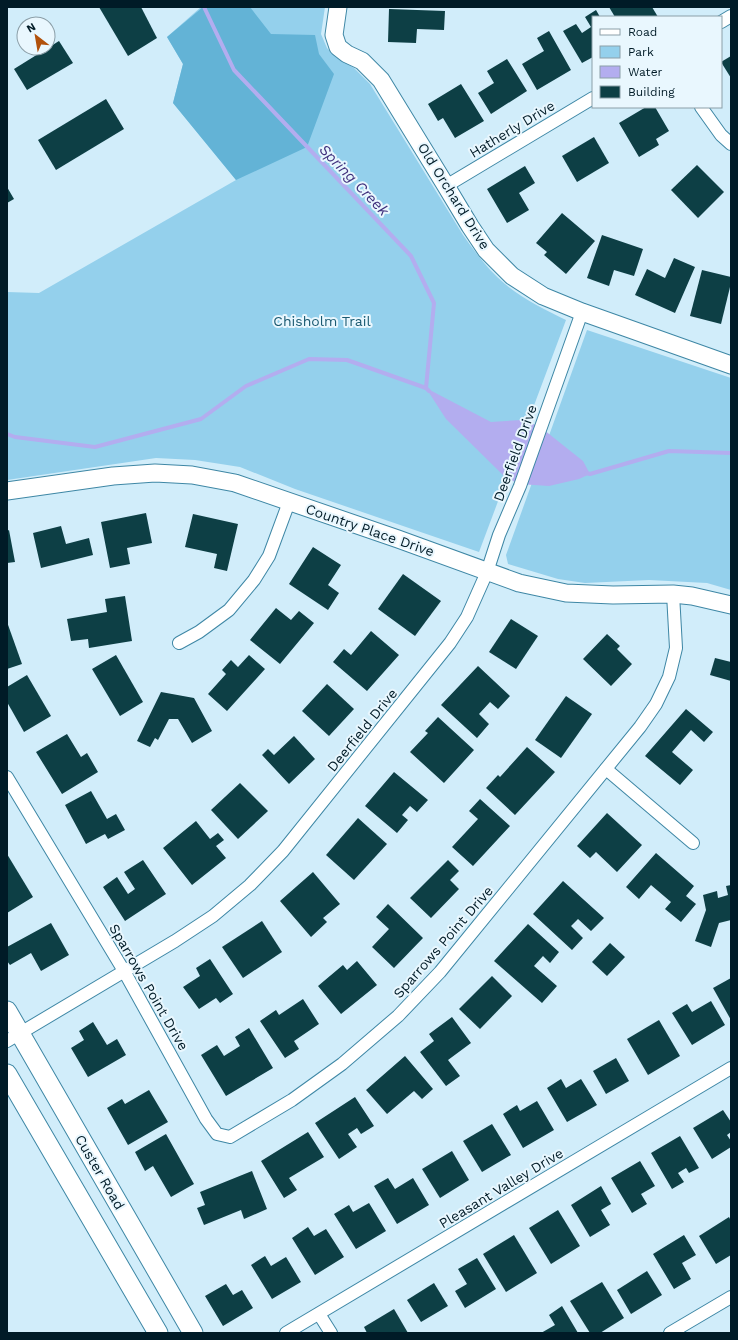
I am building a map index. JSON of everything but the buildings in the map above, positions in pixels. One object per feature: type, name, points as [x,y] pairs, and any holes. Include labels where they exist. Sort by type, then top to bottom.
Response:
[{"type":"main road","name":"Custer Road","points":[[7,1011],[13,1037],[193,1333]]},
{"type":"main road","points":[[7,1074],[158,1333]]},
{"type":"street","name":"Old Orchard Drive","points":[[338,7],[334,36],[338,47],[347,54],[362,61],[381,80],[486,250],[512,276],[543,296],[582,312],[731,365]]},
{"type":"street","points":[[722,21],[731,16]]},
{"type":"street","name":"Hatherly Drive","points":[[446,186],[592,99]]},
{"type":"street","points":[[702,108],[721,135],[731,144]]},
{"type":"street","name":"Deerfield Drive","points":[[13,1037],[175,941],[213,916],[250,885],[283,851],[450,643],[467,617],[487,572],[499,535],[520,486],[582,312]]},
{"type":"street","name":"Country Place Drive","points":[[7,491],[113,476],[155,473],[192,475],[235,483],[398,539],[519,583],[566,593],[613,595],[673,594],[692,596],[731,605]]},
{"type":"street","points":[[179,643],[199,632],[229,610],[254,580],[269,556],[289,502]]},
{"type":"street","name":"Sparrows Point Drive","points":[[7,777],[124,971],[206,1119],[217,1134],[230,1137],[292,1100],[342,1064],[398,1016],[440,972],[606,769],[652,710],[669,677],[676,648],[673,594]]},
{"type":"street","points":[[606,769],[693,843]]},
{"type":"street","name":"Pleasant Valley Drive","points":[[286,1333],[731,1068]]},
{"type":"street","points":[[670,1333],[731,1297]]},
{"type":"street","points":[[319,1314],[331,1333]]},
{"type":"green space","name":"Chisholm Trail","points":[[201,7],[325,7],[321,34],[327,48],[336,57],[354,68],[370,84],[463,235],[478,255],[493,273],[519,295],[566,320],[479,552],[295,489],[240,467],[195,460],[156,458],[7,480],[7,292],[39,293],[236,180],[173,103],[183,64],[167,37]]},
{"type":"green space","points":[[587,330],[731,378],[731,590],[707,583],[649,580],[585,583],[558,579],[508,564],[506,555]]},
{"type":"shaded area","points":[[203,7],[250,7],[271,34],[315,35],[319,54],[334,74],[307,147],[236,180],[173,103],[183,64],[167,37]]},
{"type":"water","points":[[426,388],[491,422],[521,420],[539,426],[583,461],[590,474],[579,479],[549,486],[519,484],[505,477],[446,419]]},
{"type":"waterway","name":"Spring Creek","points":[[204,7],[234,70],[411,256],[434,303],[426,388]]},
{"type":"waterway","name":"Spring Creek","points":[[7,434],[15,437],[95,447],[201,419],[246,386],[309,359],[347,360],[426,388],[429,391]]},
{"type":"waterway","name":"Spring Creek","points":[[586,473],[590,474],[669,451],[731,453]]}]
